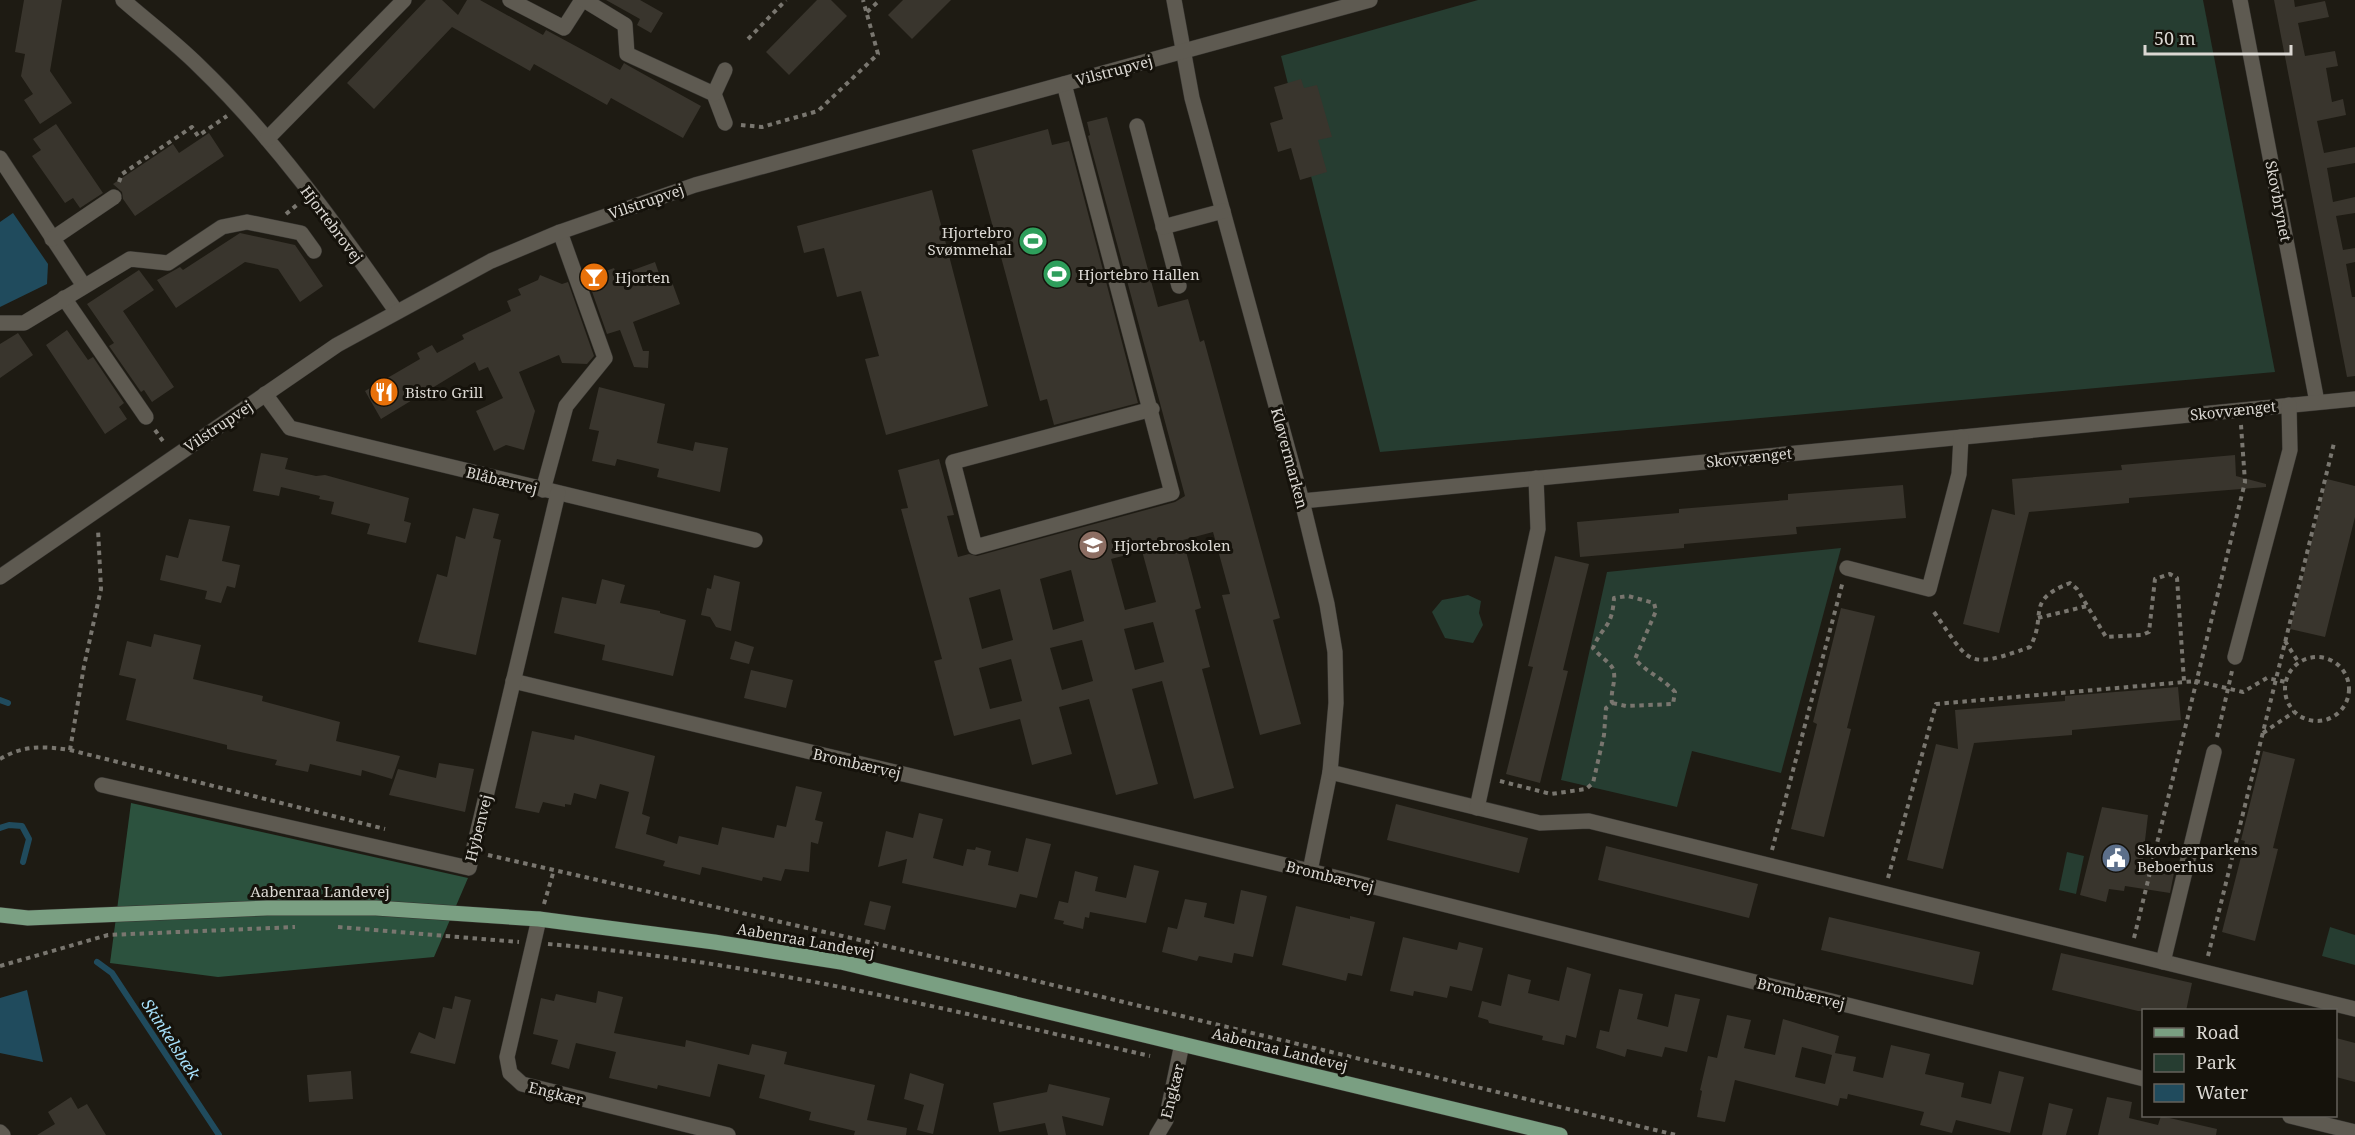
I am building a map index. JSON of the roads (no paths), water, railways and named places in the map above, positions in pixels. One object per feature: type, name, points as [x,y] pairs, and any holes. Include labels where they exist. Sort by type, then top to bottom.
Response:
[{"type":"main road","name":"Aabenraa Landevej","points":[[0,915],[28,918],[267,908],[365,908],[539,919],[841,962],[1560,1135]]},
{"type":"main road","name":"Aabenraa Landevej","points":[[0,924],[28,918]]},
{"type":"street","name":"Hjortebrovej","points":[[123,0],[199,66],[267,139],[396,311]]},
{"type":"street","points":[[267,139],[404,0]]},
{"type":"street","points":[[510,0],[564,28],[583,0],[625,25],[627,54],[714,94],[725,123]]},
{"type":"street","name":"Kløvermarken","points":[[1174,0],[1182,52],[1328,604],[1335,652],[1336,703],[1330,772],[1310,871]]},
{"type":"street","name":"Vilstrupvej","points":[[0,577],[337,345],[490,261],[560,232],[695,184],[1370,0]]},
{"type":"street","name":"Skovbrynet","points":[[2240,0],[2317,402]]},
{"type":"street","points":[[714,94],[725,70]]},
{"type":"street","points":[[1064,84],[1152,409],[1172,493],[975,546],[953,462],[1152,409]]},
{"type":"street","points":[[1137,126],[1179,286]]},
{"type":"street","points":[[0,158],[84,286]]},
{"type":"street","points":[[52,239],[114,197]]},
{"type":"street","points":[[1163,227],[1223,211]]},
{"type":"street","name":"Hjortebrovej","points":[[0,323],[24,322],[130,259],[168,263],[222,227],[246,222],[301,233],[314,251]]},
{"type":"street","points":[[543,490],[566,406],[605,358],[560,232]]},
{"type":"street","points":[[64,298],[146,417]]},
{"type":"street","name":"Blåbærvej","points":[[265,394],[290,428],[754,540]]},
{"type":"street","name":"Skovvænget","points":[[1302,501],[2355,399]]},
{"type":"street","name":"Skovvænget","points":[[2235,657],[2290,450],[2289,405]]},
{"type":"street","points":[[1847,568],[1929,589],[1959,474],[1961,437]]},
{"type":"street","points":[[1477,808],[1538,529],[1536,478]]},
{"type":"street","name":"Hybenvej","points":[[102,785],[469,868],[558,494]]},
{"type":"street","name":"Brombærvej","points":[[513,681],[1310,871],[2142,1079]]},
{"type":"street","points":[[2163,962],[2214,752]]},
{"type":"street","points":[[1330,772],[1540,823],[1589,821],[2355,1009]]},
{"type":"street","name":"Engkær","points":[[539,919],[507,1057],[510,1073],[522,1084],[726,1135]]},
{"type":"street","name":"Engkær","points":[[1157,1135],[1166,1120],[1182,1044]]},
{"type":"street","points":[[2294,1117],[2355,1132]]},
{"type":"water","points":[[13,213],[48,264],[47,284],[0,307],[0,222]]},
{"type":"water","points":[[27,990],[43,1062],[0,1053],[0,998]]},
{"type":"waterway","name":"Skinkelsbæk","points":[[0,700],[8,703]]},
{"type":"waterway","name":"Skinkelsbæk","points":[[0,828],[9,825],[22,826],[29,839],[23,862]]},
{"type":"waterway","name":"Skinkelsbæk","points":[[97,962],[112,973],[219,1135]]},
{"type":"place","name":"Hjortebro Svømmehal","points":[[1033,241]]},
{"type":"place","name":"Hjortebro Hallen","points":[[1057,274]]},
{"type":"place","name":"Hjorten","points":[[594,277]]},
{"type":"place","name":"Bistro Grill","points":[[384,392]]},
{"type":"place","name":"Hjortebroskolen","points":[[1093,545]]},
{"type":"place","name":"Skovbærparkens Beboerhus","points":[[2116,858]]}]
